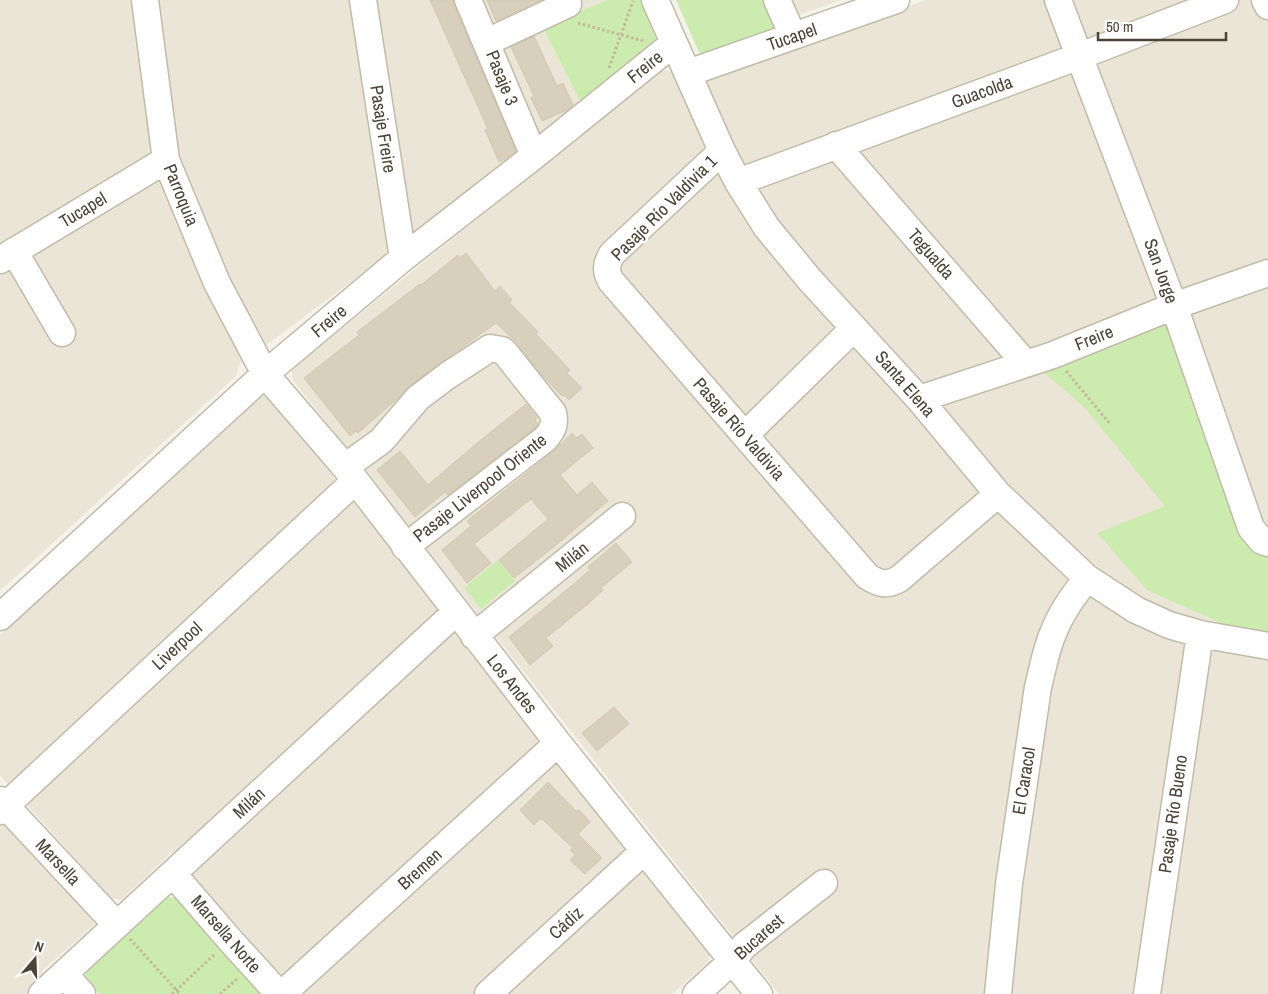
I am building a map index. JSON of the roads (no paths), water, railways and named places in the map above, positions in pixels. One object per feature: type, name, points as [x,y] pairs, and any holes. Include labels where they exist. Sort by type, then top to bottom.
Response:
[{"type":"street","name":"Parroquia","points":[[145,0],[166,160],[217,283],[265,374]]},
{"type":"street","name":"Pasaje Freire","points":[[362,0],[403,258]]},
{"type":"street","name":"Pasaje 3","points":[[468,0],[534,156]]},
{"type":"street","name":"Santa Elena","points":[[655,0],[722,150],[738,182],[768,228],[810,280],[919,398],[998,494],[1087,578],[1136,610],[1169,625],[1200,634],[1268,646]]},
{"type":"street","points":[[776,0],[793,36]]},
{"type":"street","name":"San Jorge","points":[[1058,0],[1174,306],[1251,528],[1265,542]]},
{"type":"street","name":"Guacolda","points":[[738,182],[1080,56],[1225,0]]},
{"type":"street","points":[[1264,0],[1268,6]]},
{"type":"street","name":"Tucapel","points":[[688,73],[891,1]]},
{"type":"street","points":[[487,42],[576,14]]},
{"type":"street","name":"Freire","points":[[0,617],[265,374],[403,258],[534,156],[674,43]]},
{"type":"street","name":"Tegualda","points":[[836,145],[1026,364]]},
{"type":"street","name":"Pasaje Río Valdivia 1","points":[[606,265],[612,254],[722,150]]},
{"type":"street","name":"Tucapel","points":[[7,256],[166,160]]},
{"type":"street","points":[[7,256],[62,333]]},
{"type":"street","name":"Pasaje Río Valdivia","points":[[606,265],[606,273],[611,281],[867,576],[883,584],[892,583],[899,579],[998,494]]},
{"type":"street","name":"Freire","points":[[919,398],[1053,355],[1174,306],[1268,273]]},
{"type":"street","points":[[744,435],[854,328]]},
{"type":"street","name":"Pasaje Liverpool Oriente","points":[[405,547],[545,439],[554,427],[554,414],[507,355],[502,350],[496,348]]},
{"type":"street","name":"Liverpool","points":[[2,806],[350,474],[418,398],[485,350],[496,348]]},
{"type":"street","name":"Los Andes","points":[[265,374],[350,474],[558,743],[759,994]]},
{"type":"street","name":"Milán","points":[[474,636],[622,516]]},
{"type":"street","name":"El Caracol","points":[[998,994],[1009,884],[1038,687],[1054,630],[1068,603],[1087,578]]},
{"type":"street","name":"Milán","points":[[42,994],[456,612]]},
{"type":"street","name":"Pasaje Río Bueno","points":[[1147,994],[1200,634]]},
{"type":"street","name":"Bremen","points":[[281,994],[558,743]]},
{"type":"street","name":"Marsella","points":[[2,806],[116,924]]},
{"type":"street","name":"Cádiz","points":[[488,994],[644,851]]},
{"type":"street","name":"Marsella Norte","points":[[174,874],[230,940],[281,994]]},
{"type":"street","name":"Bucarest","points":[[696,994],[733,960],[744,946],[824,883]]},
{"type":"street","points":[[64,974],[82,994]]}]
